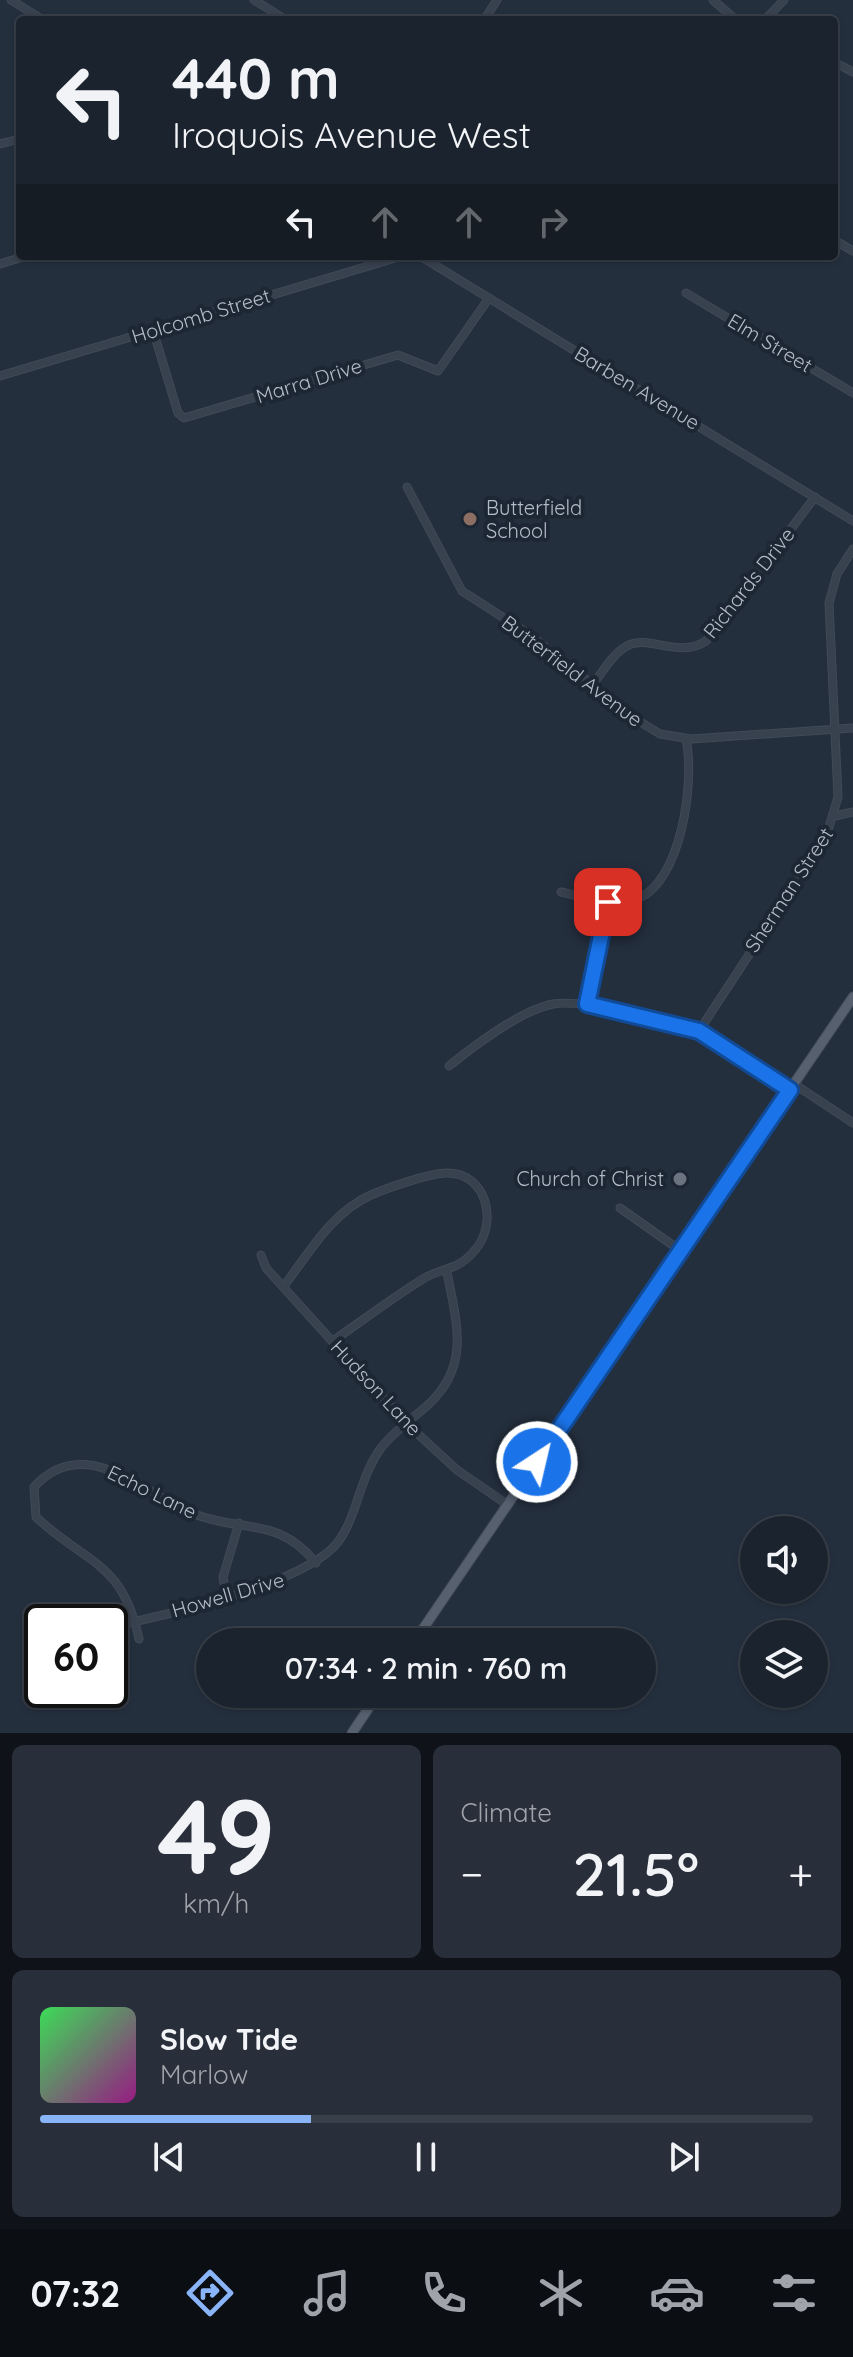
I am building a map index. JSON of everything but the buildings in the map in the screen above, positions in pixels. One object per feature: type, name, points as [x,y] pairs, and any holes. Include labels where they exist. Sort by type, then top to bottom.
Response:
[{"type":"main road","points":[[424,1628],[853,997]]},
{"type":"main road","points":[[352,1733],[369,1708]]},
{"type":"street","points":[[12,0],[37,16]]},
{"type":"street","points":[[254,0],[280,16]]},
{"type":"street","points":[[713,0],[731,16]]},
{"type":"street","points":[[769,16],[784,0]]},
{"type":"street","name":"Holcomb Street","points":[[0,376],[389,260]]},
{"type":"street","name":"Barben Avenue","points":[[427,260],[853,521]]},
{"type":"street","name":"Elm Street","points":[[686,293],[853,393]]},
{"type":"street","name":"Marra Drive","points":[[153,330],[178,413],[184,418],[398,355],[438,371],[489,298]]},
{"type":"street","name":"Butterfield Avenue","points":[[407,487],[462,591],[529,634],[644,725],[660,734],[686,739],[853,728]]},
{"type":"street","name":"Richards Drive","points":[[593,684],[622,649],[630,644],[687,649],[706,641],[815,497]]},
{"type":"street","name":"Sherman Street","points":[[699,1031],[826,837],[835,816],[835,730],[829,603],[837,574],[853,549]]},
{"type":"street","points":[[561,892],[608,902],[640,897],[657,882],[673,855],[684,817],[689,774],[686,739]]},
{"type":"street","points":[[835,816],[853,812]]},
{"type":"street","points":[[587,1004],[608,902]]},
{"type":"street","points":[[449,1066],[472,1048],[537,1010],[558,1003],[587,1004],[699,1031],[853,1123]]},
{"type":"street","points":[[284,1286],[337,1216],[370,1195],[446,1173],[468,1178],[477,1187],[483,1194],[487,1214],[478,1247],[447,1272],[427,1277],[333,1341]]},
{"type":"street","points":[[620,1208],[681,1251]]},
{"type":"street","name":"Hudson Lane","points":[[261,1255],[266,1268],[406,1423],[457,1470],[508,1505]]},
{"type":"street","name":"Howell Drive","points":[[128,1623],[291,1577],[316,1563],[340,1539],[368,1467],[390,1436],[441,1392],[457,1365],[459,1335],[447,1272]]},
{"type":"street","name":"Echo Lane","points":[[139,1639],[128,1601],[110,1573],[36,1517],[34,1487],[44,1476],[74,1465],[108,1468],[195,1514],[276,1530],[303,1547],[316,1563]]},
{"type":"street","points":[[226,1596],[223,1577],[239,1523]]},
{"type":"place","name":"Butterfield School","points":[[470,519]]},
{"type":"place","name":"Church of Christ","points":[[680,1179]]},
{"type":"route","points":[[537,1462],[790,1090],[704,1033],[587,1004],[608,902]]}]
